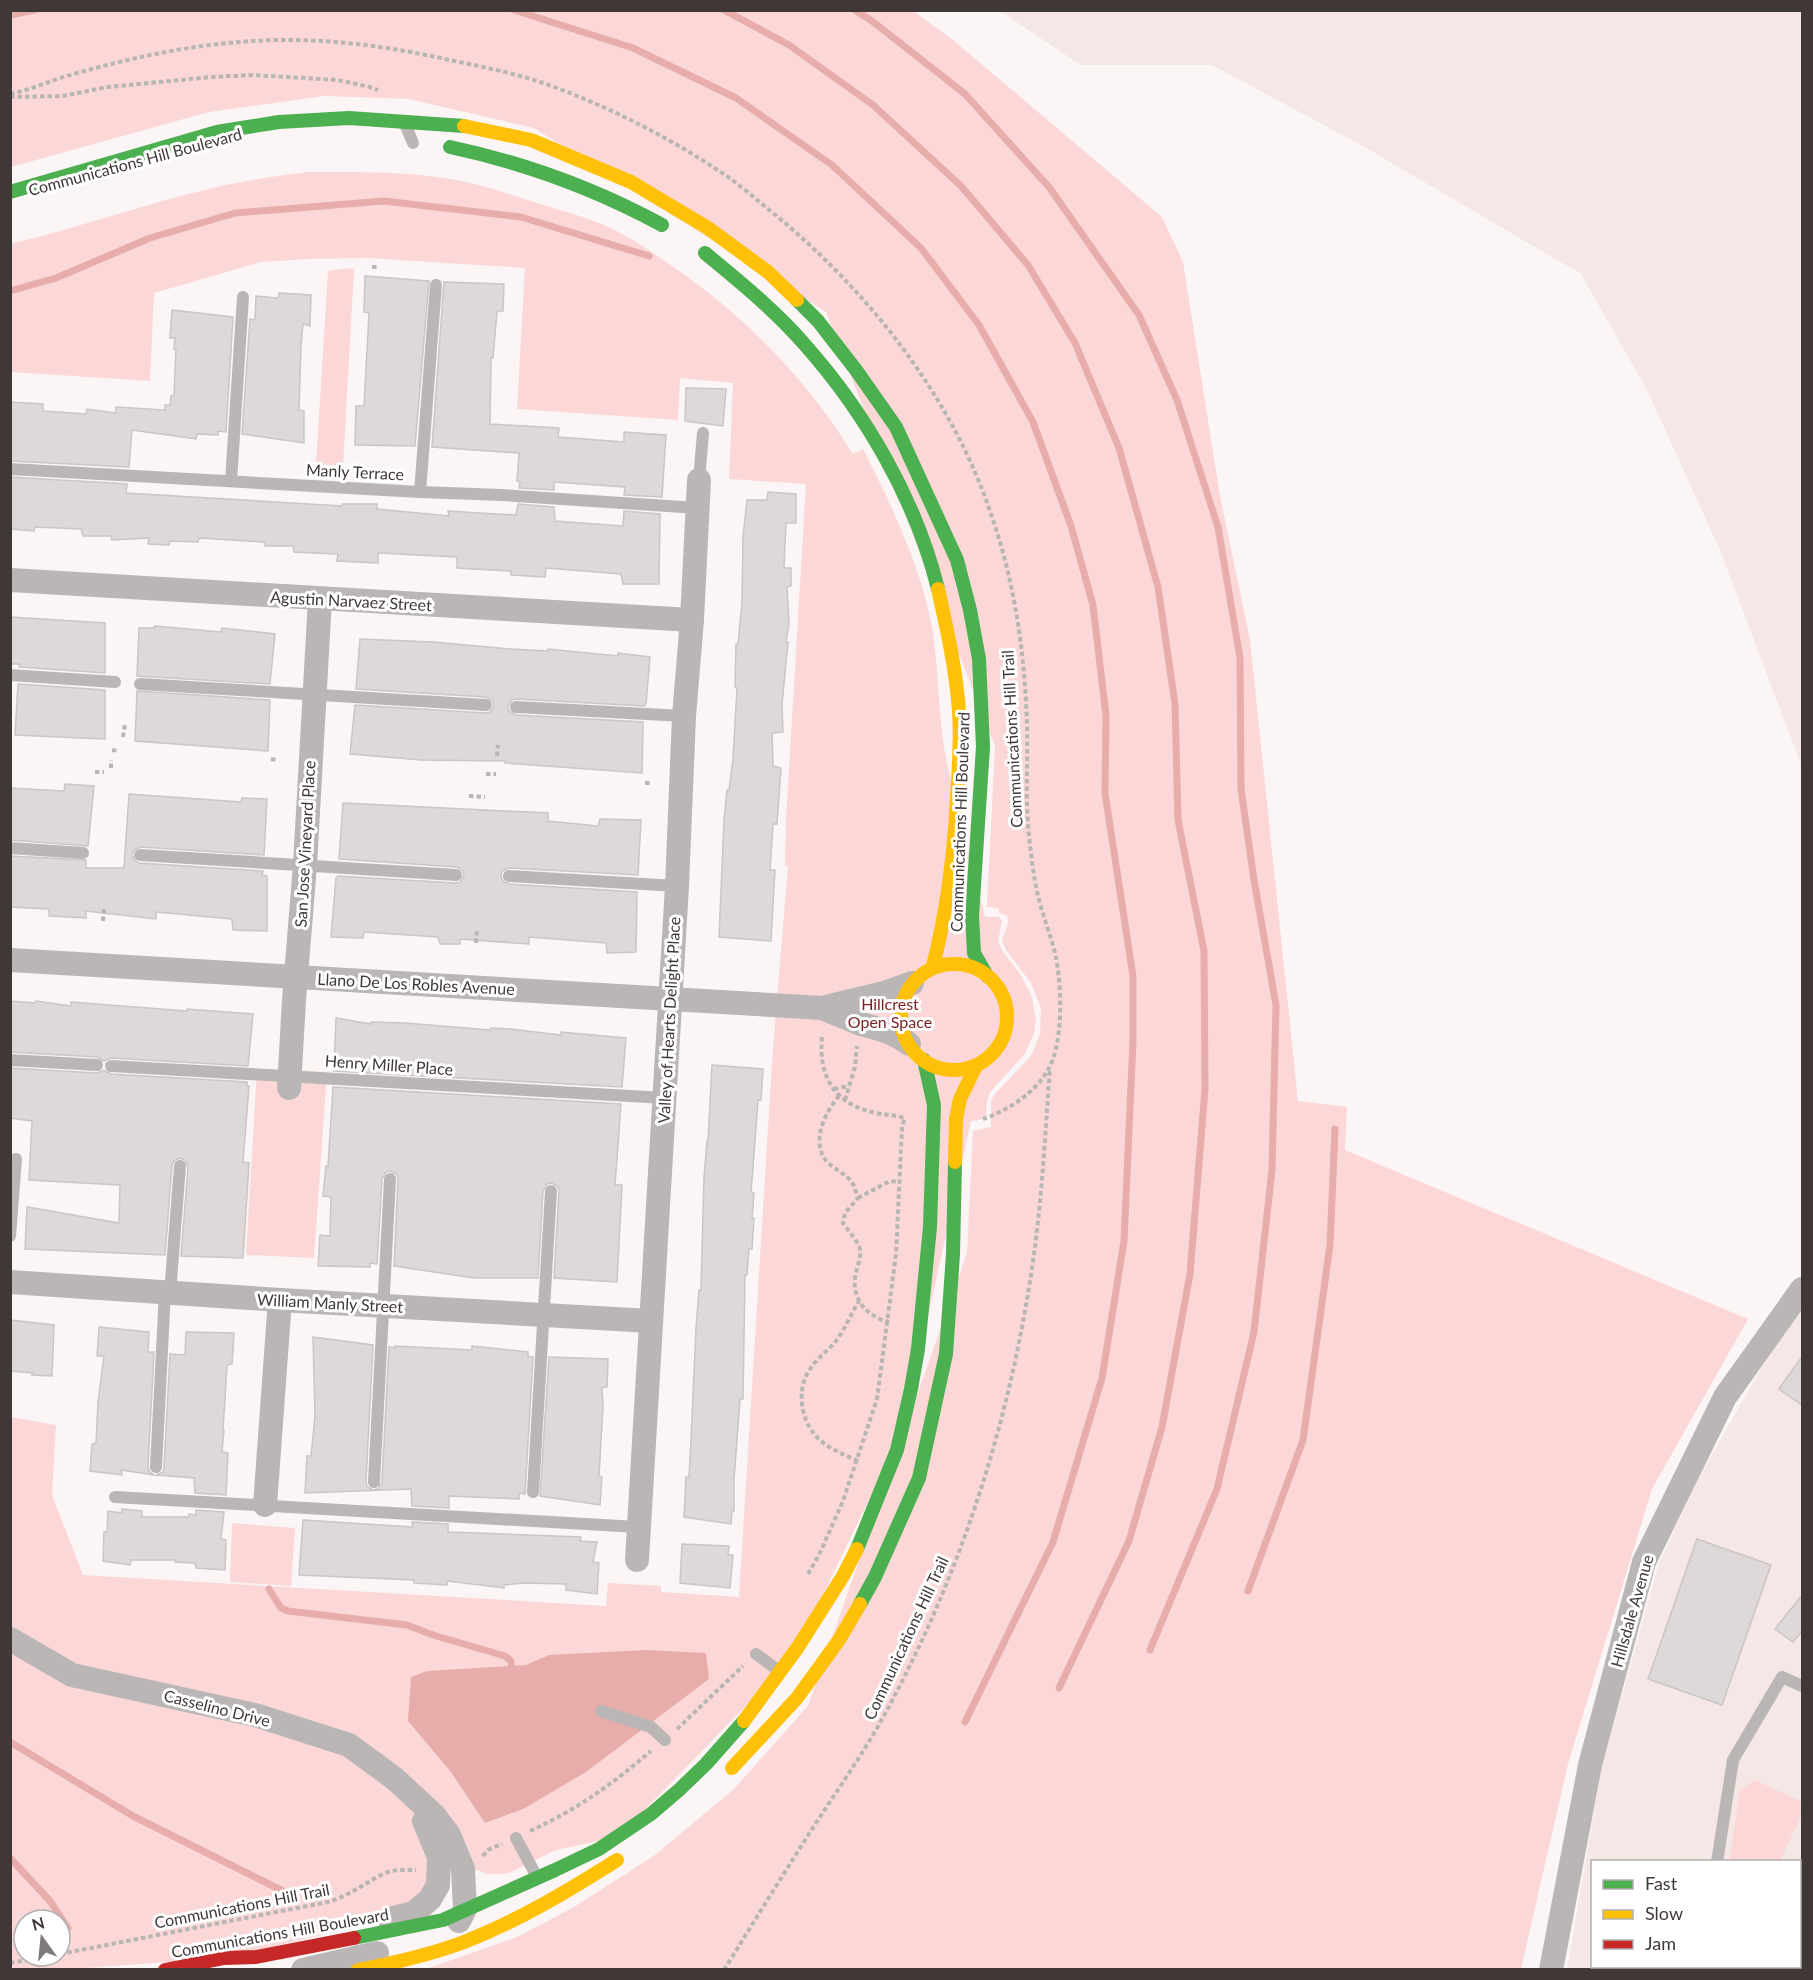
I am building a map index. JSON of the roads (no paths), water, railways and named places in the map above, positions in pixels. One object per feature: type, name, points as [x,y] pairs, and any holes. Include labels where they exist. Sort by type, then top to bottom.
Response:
[{"type":"street","name":"Communications Hill Boulevard","points":[[10,192],[218,132],[305,120],[349,118],[457,125],[531,140],[631,182],[708,228],[768,272],[818,321],[896,427],[957,560],[970,610],[979,659],[983,747],[972,916],[974,953],[987,976]]},
{"type":"street","points":[[418,144],[485,154],[560,176],[626,205],[677,235]]},
{"type":"street","name":"Communications Hill Boulevard","points":[[695,246],[737,277],[788,324],[840,385],[880,447],[904,495],[932,567],[944,607],[954,665],[959,711],[960,755],[953,860],[946,914],[933,966]]},
{"type":"street","name":"Valley of Hearts Delight Place","points":[[637,1560],[699,480]]},
{"type":"street","name":"Agustin Narvaez Street","points":[[10,580],[692,620]]},
{"type":"street","name":"San Jose Vineyard Place","points":[[289,1082],[305,865],[320,599]]},
{"type":"street","name":"Llano De Los Robles Avenue","points":[[10,960],[822,1008],[886,1030],[898,1036],[916,1052]]},
{"type":"street","points":[[724,1776],[797,1698],[839,1640],[875,1577],[919,1478],[946,1354],[953,1254],[956,1119],[960,1099],[976,1066],[995,1052],[1003,1041],[1008,1025],[1007,1008],[1003,997],[987,976],[978,969],[963,964],[933,966],[906,991],[901,1015],[902,1030],[916,1052],[936,1067],[949,1070],[976,1066]]},
{"type":"street","name":"Llano De Los Robles Avenue","points":[[822,1008],[884,993],[912,983]]},
{"type":"street","name":"Communications Hill Boulevard","points":[[165,1970],[224,1958],[256,1957],[443,1920],[538,1879],[618,1837],[661,1807],[722,1748],[782,1673],[850,1563],[883,1489],[903,1430],[921,1334],[934,1105],[930,1081],[916,1052]]},
{"type":"street","name":"William Manly Street","points":[[10,1282],[651,1321]]},
{"type":"street","name":"Hillsdale Avenue","points":[[1551,1970],[1590,1765],[1644,1562],[1725,1397],[1803,1289]]},
{"type":"street","points":[[265,1505],[280,1300]]},
{"type":"street","name":"Casselino Drive","points":[[10,1639],[72,1675],[255,1716],[349,1745],[395,1779],[435,1815],[448,1835],[463,1869],[465,1909]]},
{"type":"street","points":[[224,1958],[261,1944],[414,1913],[430,1899],[438,1885],[440,1872],[435,1844],[413,1797]]},
{"type":"street","points":[[358,1970],[420,1956],[477,1937],[565,1893],[626,1855]]},
{"type":"street","points":[[303,1970],[370,1955],[433,1936],[447,1930],[460,1920],[465,1909]]},
{"type":"lane","points":[[402,120],[418,144]]},
{"type":"lane","points":[[420,492],[436,285]]},
{"type":"lane","points":[[231,481],[243,297]]},
{"type":"lane","points":[[699,480],[703,433]]},
{"type":"lane","name":"Manly Terrace","points":[[10,469],[502,495],[698,508]]},
{"type":"lane","points":[[10,675],[115,682]]},
{"type":"lane","points":[[140,684],[486,705]]},
{"type":"lane","points":[[516,707],[684,716]]},
{"type":"lane","points":[[10,848],[83,853]]},
{"type":"lane","points":[[140,855],[456,875]]},
{"type":"lane","points":[[509,876],[677,886]]},
{"type":"lane","points":[[10,1060],[97,1065]]},
{"type":"lane","name":"Henry Miller Place","points":[[111,1065],[289,1082],[665,1098]]},
{"type":"lane","points":[[10,1236],[16,1159]]},
{"type":"lane","points":[[156,1467],[167,1292],[180,1166]]},
{"type":"lane","points":[[374,1482],[390,1179]]},
{"type":"lane","points":[[533,1491],[551,1191]]},
{"type":"lane","points":[[115,1497],[638,1527]]},
{"type":"lane","points":[[756,1654],[782,1673]]},
{"type":"lane","points":[[1718,1860],[1733,1760],[1782,1677],[1803,1686]]},
{"type":"lane","points":[[601,1711],[651,1727],[665,1740]]},
{"type":"lane","points":[[516,1838],[538,1879]]},
{"type":"waterway","points":[[10,15],[35,10]]},
{"type":"waterway","points":[[514,10],[633,48],[736,98],[832,165],[921,248],[979,325],[1033,422],[1071,526],[1093,605],[1106,716],[1105,793],[1133,976],[1133,1041],[1124,1241],[1102,1378],[1053,1542],[965,1722]]},
{"type":"waterway","points":[[724,10],[789,45],[873,105],[961,186],[1028,265],[1075,343],[1119,448],[1158,587],[1175,704],[1178,820],[1204,951],[1205,1089],[1190,1274],[1162,1427],[1129,1541],[1059,1688]]},
{"type":"waterway","points":[[855,10],[965,94],[1049,187],[1139,315],[1177,400],[1218,527],[1240,658],[1241,789],[1276,1005],[1272,1170],[1254,1332],[1217,1489],[1150,1650]]},
{"type":"waterway","points":[[10,291],[56,278],[150,238],[235,213],[384,201],[521,217],[649,256]]},
{"type":"waterway","points":[[1248,1591],[1303,1440],[1330,1245],[1335,1129]]},
{"type":"waterway","points":[[269,1589],[281,1608],[288,1611],[407,1625],[505,1656],[511,1661],[512,1672]]},
{"type":"waterway","points":[[10,1742],[133,1816],[287,1893]]},
{"type":"waterway","points":[[10,1858],[55,1908]]},
{"type":"park label","name":"Hillcrest Open Space","points":[[890,1013]]}]
